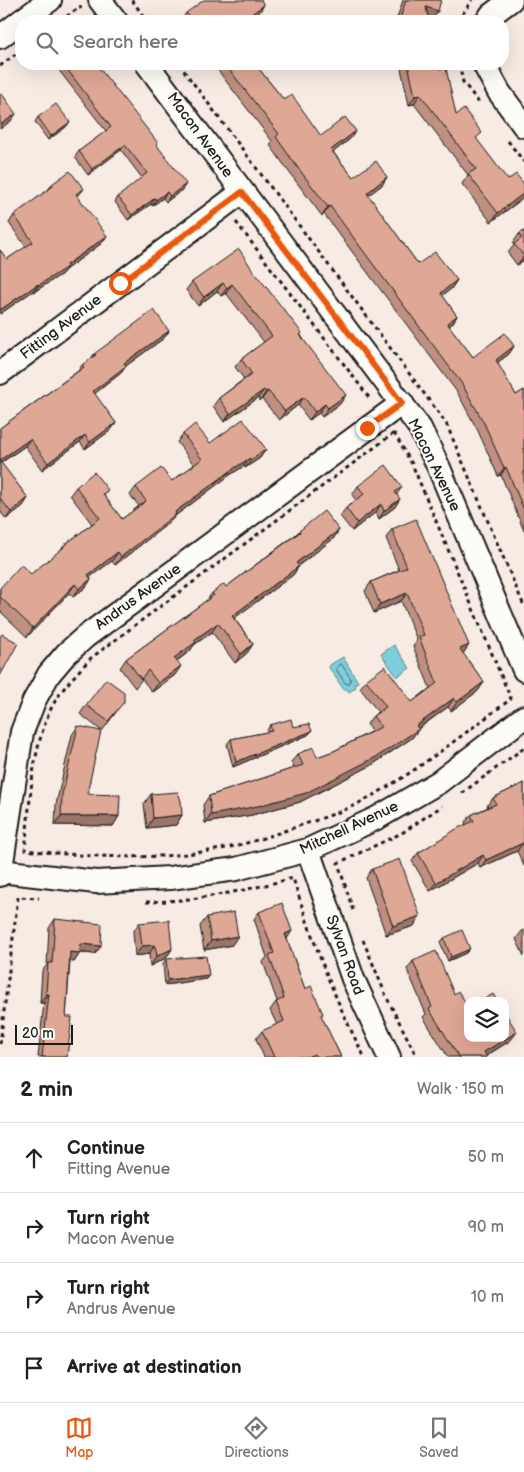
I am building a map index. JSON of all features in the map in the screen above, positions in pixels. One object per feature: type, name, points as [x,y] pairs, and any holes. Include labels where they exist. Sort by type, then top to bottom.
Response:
[{"type":"street","points":[[29,15],[50,0]]},
{"type":"street","points":[[491,15],[511,0]]},
{"type":"street","points":[[90,3],[107,15]]},
{"type":"street","points":[[0,37],[15,26]]},
{"type":"street","name":"Macon Avenue","points":[[151,70],[420,428],[524,670]]},
{"type":"street","points":[[487,70],[499,92],[524,126]]},
{"type":"street","name":"Fitting Avenue","points":[[0,373],[242,192]]},
{"type":"street","name":"Andrus Avenue","points":[[0,875],[22,732],[34,701],[49,674],[66,654],[85,636],[402,403]]},
{"type":"street","name":"Mitchell Avenue","points":[[0,871],[96,882],[170,878],[236,869],[308,850],[377,818],[439,782],[524,717]]},
{"type":"street","name":"Sylvan Road","points":[[308,850],[353,979],[389,1057]]},
{"type":"path","points":[[132,0],[143,15]]},
{"type":"path","points":[[462,15],[472,0]]},
{"type":"path","points":[[70,15],[90,3]]},
{"type":"path","points":[[0,66],[15,55]]},
{"type":"path","points":[[236,221],[372,402]]},
{"type":"path","points":[[394,433],[412,464],[511,699],[391,784],[350,807],[243,844],[182,855],[121,857],[25,850],[37,749],[50,712],[70,680],[91,658],[394,433]]},
{"type":"path","points":[[459,795],[524,748]]},
{"type":"path","points":[[353,910],[338,863],[402,833],[443,806]]},
{"type":"path","points":[[139,902],[168,902],[233,893],[293,878]]},
{"type":"path","points":[[0,1044],[18,897],[46,899]]},
{"type":"path","points":[[362,938],[387,998],[417,1057]]},
{"type":"water","points":[[394,645],[410,668],[397,677],[381,654]]},
{"type":"water","points":[[343,657],[358,682],[354,684],[356,687],[349,692],[346,688],[344,690],[328,666]]},
{"type":"building","points":[[204,0],[261,0],[264,5],[250,15],[188,15],[186,13]]},
{"type":"building","points":[[406,0],[441,0],[438,11],[426,7],[428,15],[401,15]]},
{"type":"building","points":[[68,70],[101,70],[158,143],[156,144],[186,184],[170,196],[167,192],[156,200],[155,198],[132,215],[118,197],[147,173],[125,145],[92,169],[79,151],[111,127]]},
{"type":"building","points":[[230,70],[260,70],[284,100],[292,95],[321,136],[345,117],[356,131],[331,150],[353,177],[376,161],[387,177],[367,193],[418,264],[435,252],[457,280],[441,293],[457,316],[447,323],[473,357],[505,333],[514,346],[496,360],[516,395],[524,390],[524,510],[506,467],[504,468],[484,423],[462,384],[330,206],[328,207],[295,164],[276,137],[279,134]]},
{"type":"building","points":[[409,70],[446,70],[456,115],[464,109],[482,133],[476,138],[508,180],[516,174],[524,184],[524,193],[498,213],[468,174],[476,169],[420,94],[415,96]]},
{"type":"building","points":[[2,94],[16,114],[0,125],[0,95]]},
{"type":"building","points":[[56,104],[70,122],[51,136],[38,117]]},
{"type":"building","points":[[70,171],[84,189],[76,194],[107,236],[66,265],[67,267],[0,310],[0,250],[7,259],[33,242],[14,215]]},
{"type":"building","points":[[524,231],[524,256],[514,244],[522,238],[519,234]]},
{"type":"building","points":[[239,249],[252,269],[302,333],[300,335],[346,395],[328,408],[325,404],[315,412],[304,397],[285,411],[268,391],[264,390],[230,414],[219,398],[252,374],[241,359],[272,336],[232,284],[227,288],[223,283],[204,297],[192,282]]},
{"type":"building","points":[[154,310],[169,331],[124,363],[126,366],[93,391],[116,423],[90,442],[85,435],[48,463],[30,439],[0,460],[0,428],[84,367],[82,365],[96,355],[94,354]]},
{"type":"building","points":[[243,419],[266,449],[251,460],[250,458],[236,467],[175,512],[176,514],[121,557],[118,552],[88,575],[91,579],[79,589],[75,584],[33,628],[0,597],[0,588],[21,565],[31,574],[63,546],[100,518],[76,487],[94,472],[108,490],[103,494],[122,519],[146,501],[136,487],[161,468],[172,481],[202,459],[183,434],[195,424],[210,443]]},
{"type":"building","points":[[0,461],[28,498],[11,512],[0,498]]},
{"type":"building","points":[[386,465],[402,487],[395,492],[400,499],[384,511],[381,504],[357,523],[346,508],[364,494],[358,486]]},
{"type":"building","points":[[324,511],[339,530],[296,563],[299,566],[232,616],[253,644],[241,654],[218,623],[194,640],[196,642],[174,658],[181,666],[158,683],[148,670],[141,679],[126,659],[214,595],[212,593],[224,584],[226,587],[300,532]]},
{"type":"building","points":[[416,519],[469,645],[460,649],[484,682],[457,702],[454,698],[416,726],[419,729],[378,756],[306,793],[258,806],[211,815],[209,796],[303,765],[298,754],[313,747],[317,757],[334,751],[381,727],[373,716],[386,707],[366,680],[385,666],[412,702],[437,683],[419,637],[424,635],[407,593],[380,604],[371,582],[407,567],[392,529]]},
{"type":"building","points":[[2,634],[18,643],[0,676],[0,637]]},
{"type":"building","points":[[106,679],[124,692],[124,702],[108,721],[86,705]]},
{"type":"building","points":[[291,719],[293,727],[309,724],[312,731],[236,762],[231,739],[272,731],[270,725]]},
{"type":"building","points":[[78,726],[101,731],[87,794],[120,795],[119,816],[61,816],[62,795]]},
{"type":"building","points":[[524,783],[524,845],[523,843],[486,860],[483,855],[436,883],[418,853],[458,828],[474,821],[471,815],[496,804],[493,798]]},
{"type":"building","points":[[178,792],[182,815],[153,818],[151,794]]},
{"type":"building","points":[[400,859],[420,916],[393,926],[372,869]]},
{"type":"building","points":[[282,903],[292,931],[285,934],[305,989],[311,986],[323,1014],[321,1015],[341,1057],[316,1057],[314,1054],[307,1057],[274,1057],[262,1031],[284,1021],[276,1002],[284,998],[269,955],[274,953],[259,912]]},
{"type":"building","points":[[234,912],[238,936],[211,941],[207,917]]},
{"type":"building","points":[[55,919],[102,924],[101,946],[81,944],[80,953],[70,952],[66,1017],[72,1017],[67,1057],[42,1057],[49,994],[46,994],[48,963],[52,963]]},
{"type":"building","points":[[169,920],[172,949],[157,956],[155,945],[142,946],[139,923]]},
{"type":"building","points":[[462,930],[470,949],[451,957],[444,938]]},
{"type":"building","points":[[436,951],[454,994],[458,991],[464,1000],[464,1042],[500,1042],[484,1052],[487,1057],[459,1057],[429,1009],[432,1007],[413,961]]},
{"type":"building","points":[[206,956],[209,975],[168,980],[166,959]]},
{"type":"building","points":[[509,1019],[517,1032],[509,1037]]},
{"type":"route","points":[[120,283],[242,192],[402,403],[367,428]]}]
